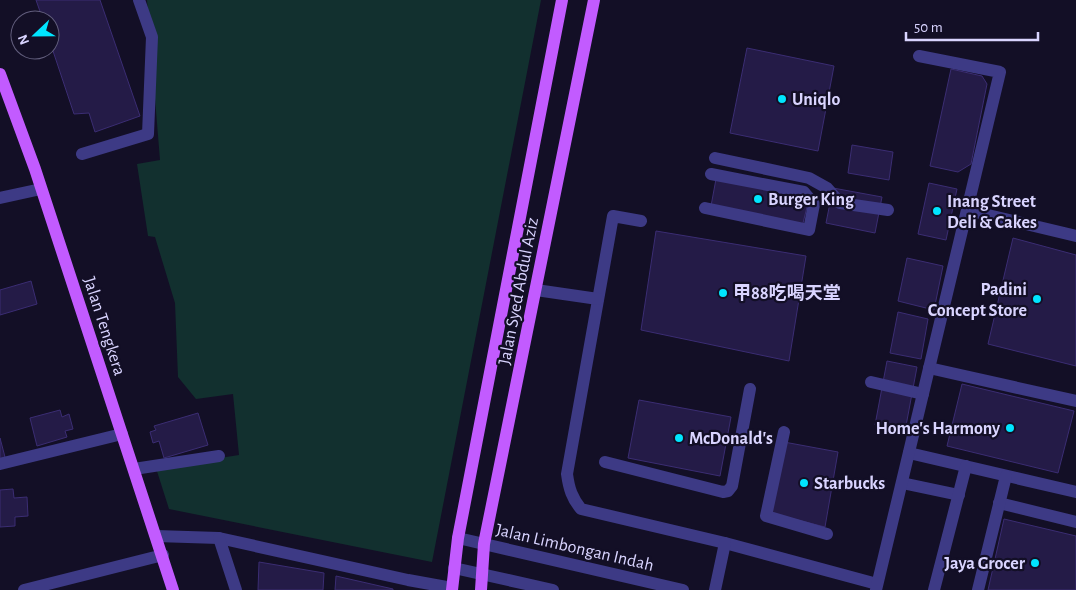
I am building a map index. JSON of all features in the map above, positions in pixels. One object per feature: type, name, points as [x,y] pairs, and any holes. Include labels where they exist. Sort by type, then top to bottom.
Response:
[{"type":"main road","name":"Jalan Syed Abdul Aziz","points":[[452,589],[458,538],[562,0]]},
{"type":"main road","name":"Jalan Syed Abdul Aziz","points":[[481,590],[484,544],[594,0]]},
{"type":"main road","name":"Jalan Tengkera","points":[[0,74],[42,189],[173,590]]},
{"type":"street","points":[[82,154],[148,134],[152,37],[139,0]]},
{"type":"street","points":[[641,221],[612,216],[567,474],[569,489],[573,499],[580,509],[725,543],[877,587],[1000,72],[919,56]]},
{"type":"street","points":[[714,158],[809,178],[827,188],[840,203],[888,210]]},
{"type":"street","points":[[705,208],[809,230],[814,204],[804,192],[712,174]]},
{"type":"street","points":[[0,198],[42,189]]},
{"type":"street","points":[[967,210],[1076,236]]},
{"type":"street","points":[[536,290],[598,299]]},
{"type":"street","points":[[929,368],[1076,401]]},
{"type":"street","points":[[871,382],[923,394]]},
{"type":"street","points":[[605,462],[723,492],[728,490],[732,486],[750,390]]},
{"type":"street","points":[[784,432],[766,516],[827,534]]},
{"type":"street","points":[[0,464],[122,434]]},
{"type":"street","points":[[909,453],[1076,492]]},
{"type":"street","points":[[134,469],[219,456]]},
{"type":"street","points":[[934,590],[966,466]]},
{"type":"street","points":[[978,590],[1006,476]]},
{"type":"street","points":[[902,483],[959,496]]},
{"type":"street","points":[[999,503],[1076,522]]},
{"type":"street","points":[[156,536],[219,538],[407,585],[452,589]]},
{"type":"street","points":[[219,538],[236,590]]},
{"type":"street","name":"Jalan Limbongan Indah","points":[[458,538],[683,590]]},
{"type":"street","points":[[715,590],[725,543]]},
{"type":"street","points":[[24,590],[163,555]]},
{"type":"street","points":[[454,568],[553,590]]},
{"type":"green space","points":[[147,0],[541,0],[432,562],[169,509],[156,468],[239,455],[233,394],[196,399],[178,377],[175,303],[155,237],[148,236],[137,164],[160,160]]},
{"type":"building","points":[[36,0],[100,0],[140,116],[95,132],[89,113],[74,114],[56,60],[60,60],[60,10],[40,10]]},
{"type":"building","name":"Uniqlo","points":[[747,48],[834,66],[818,151],[730,133]]},
{"type":"building","points":[[951,69],[982,76],[987,84],[971,164],[958,172],[930,166]]},
{"type":"building","points":[[852,145],[893,152],[889,180],[848,173]]},
{"type":"building","name":"Burger King","points":[[716,179],[801,196],[808,203],[802,227],[711,206]]},
{"type":"building","name":"Inang Street Deli & Cakes","points":[[929,183],[957,189],[946,240],[918,234]]},
{"type":"building","points":[[833,188],[882,197],[875,233],[826,223]]},
{"type":"building","name":"甲88吃喝天堂","points":[[656,231],[806,256],[789,361],[641,330]]},
{"type":"building","name":"Padini Concept Store","points":[[1013,238],[1076,255],[1076,366],[988,344]]},
{"type":"building","points":[[907,258],[943,266],[934,310],[898,301]]},
{"type":"building","points":[[31,281],[37,304],[0,315],[0,290]]},
{"type":"building","points":[[898,312],[928,319],[921,359],[890,353]]},
{"type":"building","points":[[887,361],[917,367],[905,431],[875,425]]},
{"type":"building","name":"Home's Harmony","points":[[962,384],[1074,411],[1058,473],[947,446]]},
{"type":"building","name":"McDonald's","points":[[639,400],[731,417],[720,476],[628,458]]},
{"type":"building","points":[[60,410],[62,417],[69,414],[73,429],[65,431],[67,437],[37,446],[30,418]]},
{"type":"building","points":[[198,413],[208,445],[164,458],[159,441],[153,443],[150,432],[156,430],[154,426]]},
{"type":"building","points":[[0,438],[5,457],[0,459]]},
{"type":"building","name":"Starbucks","points":[[784,442],[838,452],[825,527],[770,513]]},
{"type":"building","points":[[13,489],[14,498],[27,497],[28,516],[15,517],[15,526],[0,527],[0,490]]},
{"type":"building","name":"Jaya Grocer","points":[[1004,519],[1076,536],[1076,590],[988,590]]},
{"type":"building","points":[[259,562],[324,573],[323,590],[258,590]]},
{"type":"building","points":[[336,576],[393,589],[393,590],[335,590]]},
{"type":"place","name":"Uniqlo","points":[[782,99]]},
{"type":"place","name":"Burger King","points":[[758,199]]},
{"type":"place","name":"Inang Street Deli & Cakes","points":[[937,211]]},
{"type":"place","name":"甲88吃喝天堂","points":[[723,293]]},
{"type":"place","name":"Padini Concept Store","points":[[1037,299]]},
{"type":"place","name":"Home's Harmony","points":[[1010,428]]},
{"type":"place","name":"McDonald's","points":[[679,438]]},
{"type":"place","name":"Starbucks","points":[[804,483]]},
{"type":"place","name":"Jaya Grocer","points":[[1035,563]]}]
